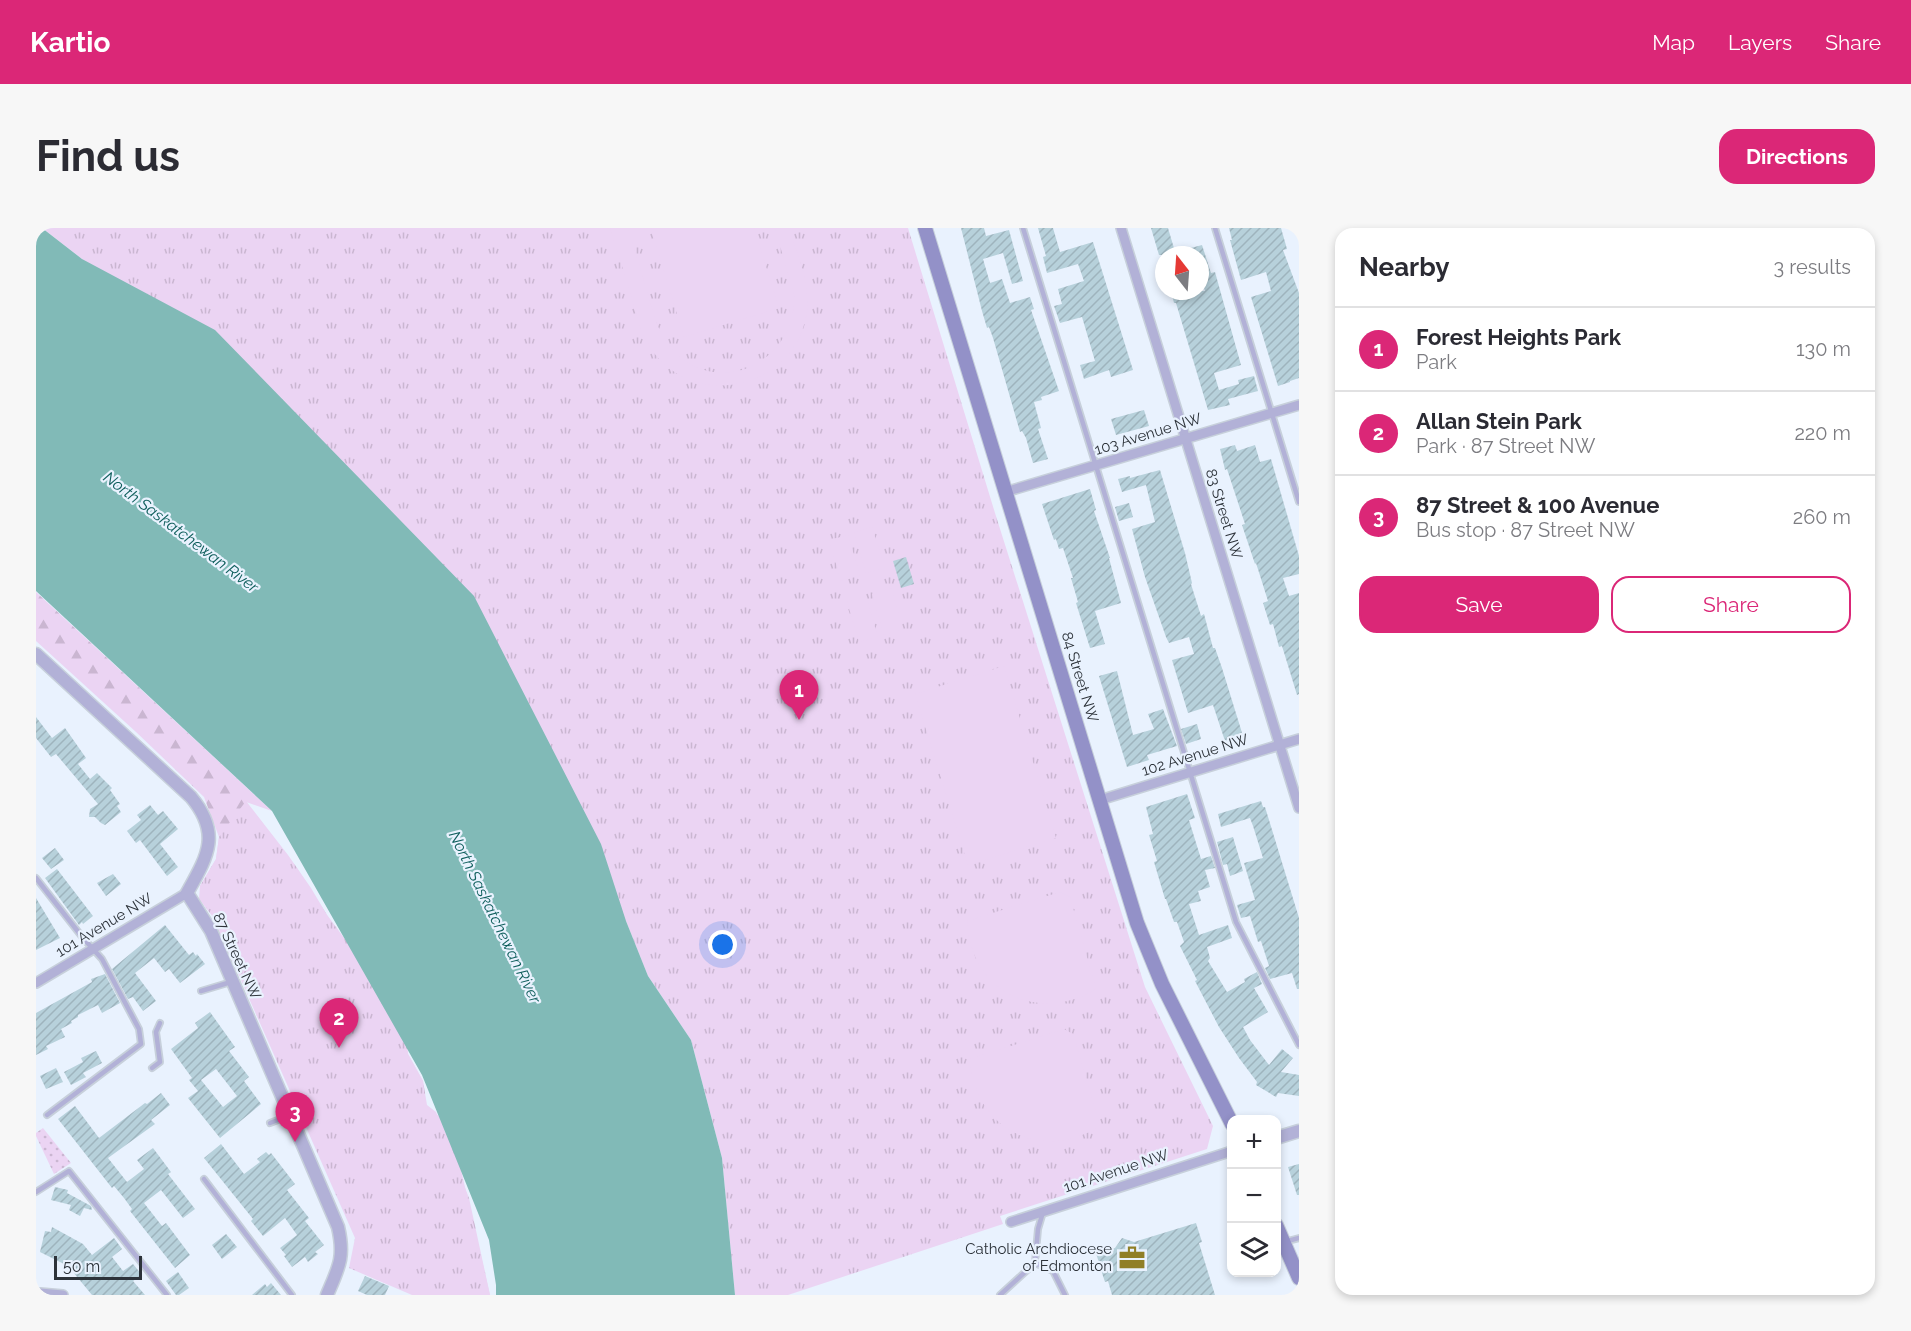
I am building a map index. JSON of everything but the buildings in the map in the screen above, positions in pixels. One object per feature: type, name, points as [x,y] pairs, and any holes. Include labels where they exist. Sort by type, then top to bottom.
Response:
[{"type":"main road","name":"84 Street NW","points":[[925,228],[1137,923],[1162,984],[1228,1115]]},
{"type":"main road","points":[[1281,1236],[1299,1278]]},
{"type":"street","name":"83 Street NW","points":[[1121,228],[1299,808]]},
{"type":"street","name":"103 Avenue NW","points":[[1005,492],[1299,405]]},
{"type":"street","points":[[36,654],[201,808],[209,845],[204,862],[188,893]]},
{"type":"street","name":"102 Avenue NW","points":[[1100,800],[1299,739]]},
{"type":"street","name":"101 Avenue NW","points":[[36,983],[188,893]]},
{"type":"street","name":"87 Street NW","points":[[188,893],[211,930],[338,1227],[343,1245],[341,1261],[327,1295]]},
{"type":"street","points":[[1281,1136],[1299,1131]]},
{"type":"street","name":"101 Avenue NW","points":[[1011,1222],[1227,1153]]},
{"type":"street","points":[[38,1295],[63,1295]]},
{"type":"lane","points":[[1023,228],[1236,922],[1299,1045]]},
{"type":"lane","points":[[1215,228],[1299,502]]},
{"type":"lane","points":[[36,878],[102,959],[139,1029],[141,1044],[47,1116]]},
{"type":"lane","points":[[201,991],[233,981]]},
{"type":"lane","points":[[152,1068],[160,1062],[156,1032],[160,1023]]},
{"type":"lane","points":[[270,1124],[290,1115]]},
{"type":"lane","points":[[36,1192],[69,1171],[167,1295]]},
{"type":"lane","points":[[204,1179],[292,1295]]},
{"type":"lane","points":[[1000,1295],[1035,1263],[1038,1229],[1043,1211]]},
{"type":"lane","points":[[1284,1242],[1299,1238]]},
{"type":"lane","points":[[1035,1263],[1053,1271],[1065,1295]]},
{"type":"green space","points":[[42,228],[908,228],[995,513],[1145,987],[1213,1126],[1207,1149],[1000,1216],[1003,1224],[788,1295],[735,1295],[722,1158],[691,1040],[648,976],[626,921],[82,259]]},
{"type":"green space","points":[[610,228],[628,228],[656,320],[668,344],[686,361],[707,371],[728,372],[749,367],[767,357],[782,340],[791,320],[794,295],[775,228],[789,228],[806,283],[807,294],[806,317],[797,341],[783,361],[763,375],[741,383],[718,385],[694,381],[673,371],[654,353],[643,334]]},
{"type":"green space","points":[[651,228],[754,228],[779,308],[684,337]]},
{"type":"green space","points":[[872,527],[885,568],[866,573],[854,533]]},
{"type":"green space","points":[[848,535],[860,575],[841,581],[829,540]]},
{"type":"green space","points":[[891,588],[903,629],[884,635],[872,594]]},
{"type":"green space","points":[[36,592],[272,811],[246,802],[297,868],[327,915],[366,968],[406,1040],[408,1054],[423,1081],[427,1105],[436,1112],[469,1198],[490,1295],[360,1234],[212,898],[200,886],[216,859],[219,837],[204,797],[36,641]]},
{"type":"green space","points":[[866,596],[878,637],[859,642],[847,602]]},
{"type":"green space","points":[[1004,666],[1056,838],[968,865],[915,694]]},
{"type":"green space","points":[[246,801],[288,855],[327,915],[363,964],[406,1040],[408,1054],[423,1081],[426,1105],[440,1117],[458,1157],[490,1295],[412,1295],[349,1268],[355,1238],[213,917],[199,899],[200,886],[216,859],[219,837]]},
{"type":"green space","points":[[1060,892],[1070,897],[1096,989],[1074,999],[1051,1003],[1030,1002],[1010,995],[994,983],[980,966],[971,945],[967,921]]},
{"type":"green space","points":[[1064,1029],[1073,1034],[1100,1126],[1078,1137],[1055,1141],[1034,1140],[1014,1133],[997,1121],[984,1104],[974,1083],[970,1059]]},
{"type":"green space","points":[[43,1128],[71,1163],[54,1174],[36,1136],[36,1133]]},
{"type":"water","name":"North Saskatchewan River","points":[[36,228],[42,228],[82,259],[215,330],[474,596],[601,844],[626,921],[648,976],[691,1040],[722,1158],[735,1295],[496,1295],[489,1240],[422,1075],[272,811],[36,591]]},
{"type":"place","name":"Forest Heights Park","points":[[799,720]]},
{"type":"place","name":"Allan Stein Park","points":[[339,1048]]},
{"type":"place","name":"87 Street & 100 Avenue","points":[[295,1142]]},
{"type":"place","name":"Catholic Archdiocese of Edmonton","points":[[1132,1258]]}]
